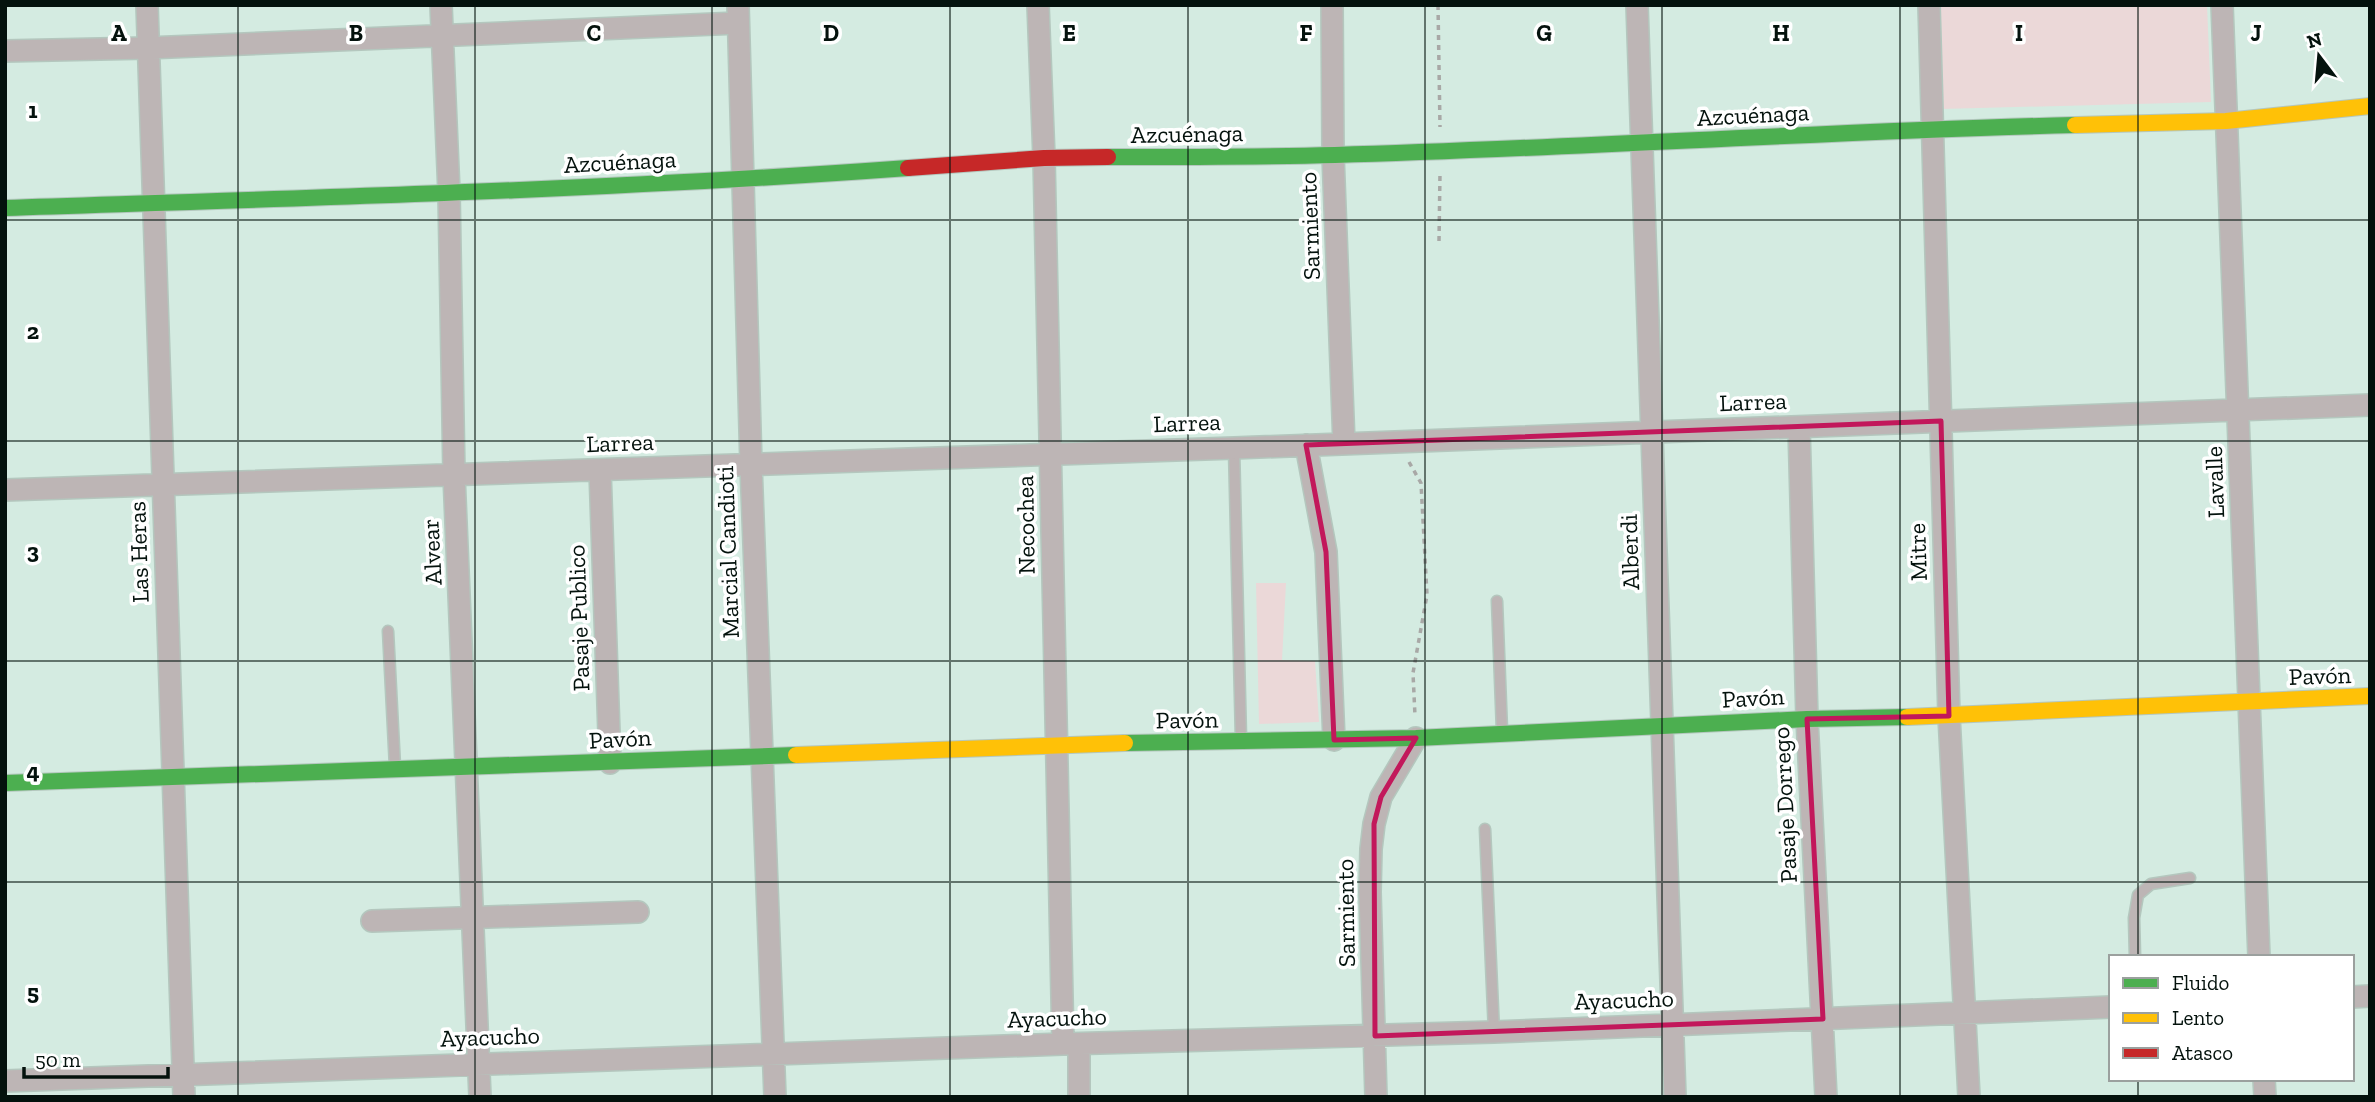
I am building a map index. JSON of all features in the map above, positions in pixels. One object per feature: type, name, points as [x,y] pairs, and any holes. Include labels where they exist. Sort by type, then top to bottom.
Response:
[{"type":"street","name":"Las Heras","points":[[147,5],[184,1097]]},
{"type":"street","name":"Alvear","points":[[441,5],[449,193],[454,475],[480,1097]]},
{"type":"street","name":"Necochea","points":[[1038,5],[1044,158],[1056,744],[1071,1044],[1079,1097]]},
{"type":"street","name":"Sarmiento","points":[[1332,5],[1333,155],[1344,444]]},
{"type":"street","name":"Alberdi","points":[[1637,5],[1675,1097]]},
{"type":"street","name":"Mitre","points":[[1929,5],[1949,716],[1969,1097]]},
{"type":"street","name":"Lavalle","points":[[2222,5],[2259,955]]},
{"type":"street","points":[[5,51],[148,48],[442,35],[738,14]]},
{"type":"street","name":"Marcial Candioti","points":[[738,14],[751,465],[775,1097]]},
{"type":"street","name":"Azcuénaga","points":[[5,208],[743,180],[1044,158],[1333,155],[1934,128],[2226,121],[2370,106]]},
{"type":"street","name":"Larrea","points":[[5,490],[1234,448],[2370,405]]},
{"type":"street","name":"Pasaje Dorrego","points":[[1798,427],[1807,719],[1826,1097]]},
{"type":"street","points":[[1306,445],[1326,552],[1334,740]]},
{"type":"street","name":"Pasaje Publico","points":[[600,470],[610,763]]},
{"type":"street","name":"Pavón","points":[[5,783],[610,763],[1056,744],[1416,738],[2370,696]]},
{"type":"street","name":"Sarmiento","points":[[1376,1097],[1370,892],[1374,824],[1381,797],[1416,738]]},
{"type":"street","points":[[372,921],[638,912]]},
{"type":"street","name":"Ayacucho","points":[[5,1081],[480,1063],[1494,1032],[2109,1007]]},
{"type":"lane","points":[[1234,448],[1241,741]]},
{"type":"lane","points":[[1497,601],[1502,734]]},
{"type":"lane","points":[[388,631],[395,770]]},
{"type":"lane","points":[[1485,829],[1494,1032]]},
{"type":"lane","points":[[2136,955],[2134,918],[2138,895],[2151,884],[2190,878]]},
{"type":"path","points":[[1438,5],[1438,241]]},
{"type":"path","points":[[1398,442],[1420,483],[1427,595],[1413,673],[1416,738]]},
{"type":"highlighted area","points":[[1941,421],[1949,716],[1807,719],[1823,1019],[1375,1036],[1374,824],[1381,797],[1416,738],[1334,740],[1326,552],[1306,445]]},
{"type":"shaded area","points":[[1940,5],[2207,5],[2211,102],[1941,109]]},
{"type":"shaded area","points":[[1256,583],[1286,583],[1282,660],[1315,661],[1319,722],[1259,724]]},
{"type":"traffic: fast","points":[[1108,157],[1428,152],[2075,125]]},
{"type":"traffic: fast","points":[[5,208],[570,188],[908,168]]},
{"type":"traffic: fast","points":[[1125,743],[1416,738],[1807,719],[1907,717]]},
{"type":"traffic: fast","points":[[5,783],[796,755]]},
{"type":"traffic: slow","points":[[2075,125],[2226,121],[2370,106]]},
{"type":"traffic: slow","points":[[1907,717],[2370,696]]},
{"type":"traffic: slow","points":[[796,755],[1125,743]]},
{"type":"traffic: jam","points":[[908,168],[1044,158],[1108,157]]}]
